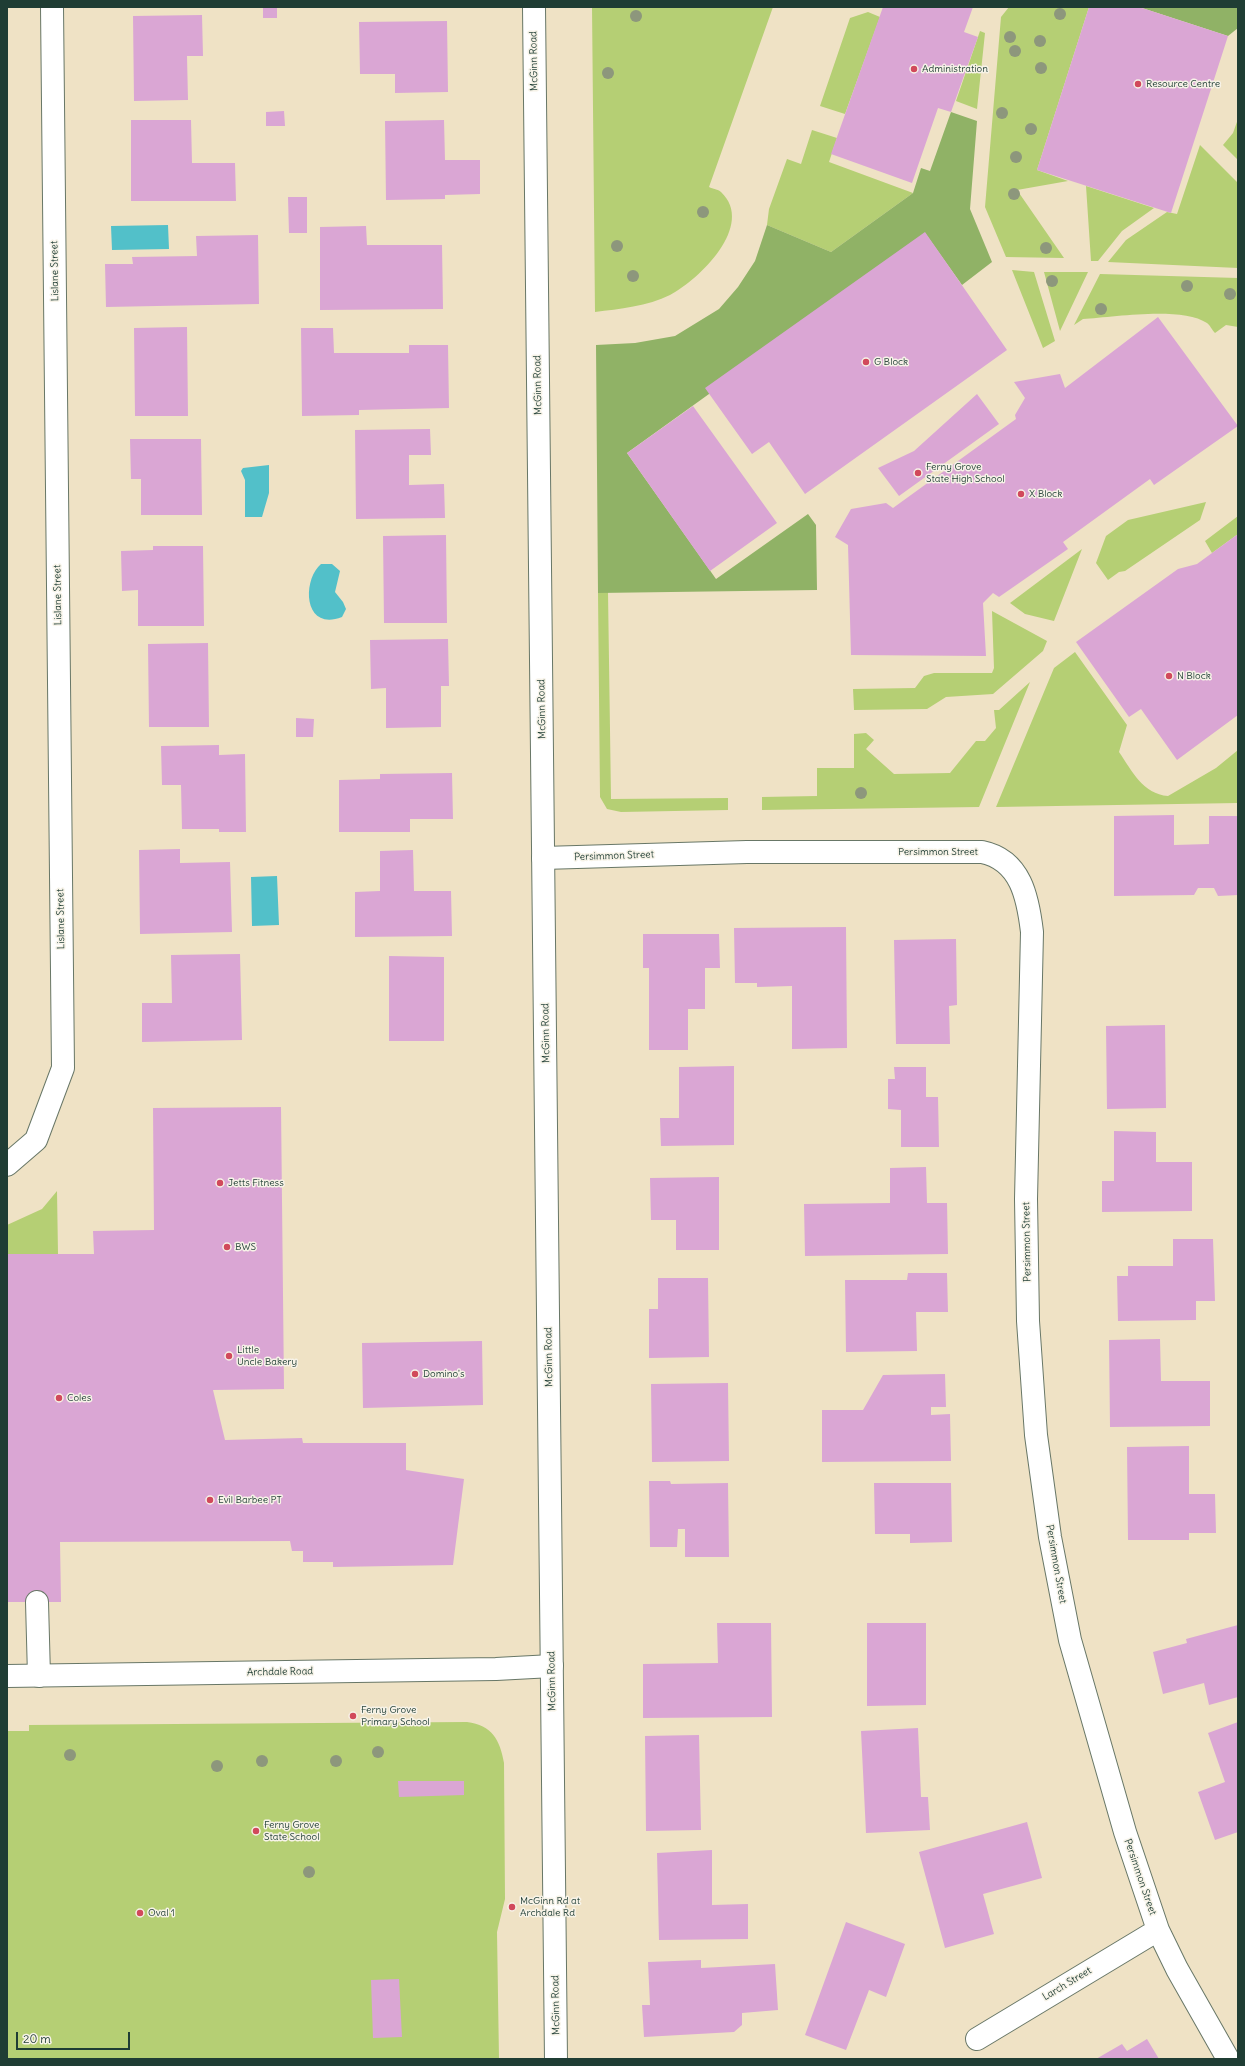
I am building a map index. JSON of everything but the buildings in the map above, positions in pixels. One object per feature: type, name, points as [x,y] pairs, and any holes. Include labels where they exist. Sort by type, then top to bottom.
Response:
[{"type":"street","name":"Lislane Street","points":[[7,1165],[36,1140],[63,1068],[52,7]]},
{"type":"street","name":"McGinn Road","points":[[534,7],[556,2059]]},
{"type":"street","name":"Persimmon Street","points":[[543,858],[747,852],[982,852],[996,855],[1007,863],[1021,884],[1029,905],[1032,932],[1026,1199],[1028,1321],[1036,1435],[1050,1537],[1070,1640],[1125,1832],[1158,1930],[1177,1969],[1228,2059]]},
{"type":"street","points":[[37,1602],[39,1676]]},
{"type":"street","name":"Archdale Road","points":[[7,1676],[496,1669],[552,1666]]},
{"type":"street","name":"Larch Street","points":[[977,2039],[1158,1930]]},
{"type":"green space","points":[[592,7],[773,7],[709,187],[721,192],[730,205],[732,220],[728,235],[720,250],[708,265],[695,277],[682,288],[670,295],[652,302],[595,312]]},
{"type":"green space","points":[[1009,7],[1089,7],[1037,170],[1068,181],[1017,190],[1064,258],[1006,257],[985,207],[1001,17]]},
{"type":"green space","points":[[1139,7],[1238,7],[1238,28],[1228,36]]},
{"type":"green space","points":[[868,12],[880,17],[845,114],[820,106],[850,18]]},
{"type":"green space","points":[[980,31],[985,33],[977,109],[956,101]]},
{"type":"green space","points":[[951,112],[977,121],[970,209],[992,262],[962,285],[925,233],[709,394],[627,453],[716,579],[808,514],[816,525],[817,590],[598,593],[596,345],[635,343],[675,336],[719,309],[738,287],[755,261],[767,225],[831,252],[913,193],[921,168],[930,171]]},
{"type":"green space","points":[[1238,119],[1238,160],[1223,145],[1233,133]]},
{"type":"green space","points":[[812,130],[837,138],[829,162],[913,193],[831,252],[767,225],[769,209],[787,159],[801,164]]},
{"type":"green space","points":[[1200,145],[1238,183],[1238,268],[1108,262],[1126,240],[1167,212],[1177,214]]},
{"type":"green space","points":[[1086,186],[1154,208],[1122,231],[1098,261],[1091,261]]},
{"type":"green space","points":[[1012,270],[1034,272],[1055,341],[1043,348]]},
{"type":"green space","points":[[1044,272],[1088,272],[1060,331]]},
{"type":"green space","points":[[1100,274],[1238,278],[1238,327],[1226,325],[1215,333],[1207,323],[1196,318],[1165,314],[1083,319],[1074,325]]},
{"type":"green space","points":[[1206,502],[1200,520],[1125,571],[1119,572],[1108,580],[1096,563],[1106,536],[1128,520]]},
{"type":"green space","points":[[1238,516],[1238,534],[1212,553],[1205,541]]},
{"type":"green space","points":[[1082,549],[1054,621],[1025,614],[1010,603]]},
{"type":"green space","points":[[608,592],[611,799],[728,798],[728,810],[621,812],[607,809],[600,797],[598,593]]},
{"type":"green space","points":[[992,611],[1047,641],[1043,651],[993,694],[946,697],[927,709],[854,710],[853,689],[915,688],[924,676],[934,673],[992,673],[994,668]]},
{"type":"green space","points":[[1075,652],[1127,725],[1119,752],[1134,774],[1145,786],[1152,791],[1168,796],[1216,768],[1238,750],[1238,803],[996,807],[1054,668]]},
{"type":"green space","points":[[1030,682],[979,807],[762,810],[762,797],[817,796],[817,768],[854,768],[854,734],[866,733],[874,740],[866,749],[894,774],[950,773],[976,741],[985,741],[996,728],[994,710],[999,710]]},
{"type":"green space","points":[[57,1191],[58,1254],[7,1254],[7,1225],[42,1209]]},
{"type":"green space","name":"Ferny Grove State School","points":[[467,1722],[483,1726],[489,1730],[500,1747],[504,1763],[505,1899],[497,1932],[499,2059],[7,2059],[7,1731],[29,1731],[29,1725]]},
{"type":"water","points":[[168,225],[169,249],[112,250],[111,226]]},
{"type":"water","points":[[269,465],[269,493],[262,517],[245,517],[245,480],[241,471],[243,468]]},
{"type":"water","points":[[321,564],[332,564],[340,571],[335,592],[343,602],[346,609],[342,617],[329,620],[320,617],[313,611],[309,592],[315,571]]},
{"type":"water","points":[[277,876],[279,925],[252,926],[251,877]]},
{"type":"place","name":"Administration","points":[[914,69]]},
{"type":"place","name":"Resource Centre","points":[[1138,84]]},
{"type":"place","name":"G Block","points":[[866,362]]},
{"type":"place","name":"Ferny Grove State High School","points":[[918,473]]},
{"type":"place","name":"X Block","points":[[1021,494]]},
{"type":"place","name":"N Block","points":[[1169,676]]},
{"type":"place","name":"Jetts Fitness","points":[[220,1183]]},
{"type":"place","name":"BWS","points":[[227,1247]]},
{"type":"place","name":"Little Uncle Bakery","points":[[229,1356]]},
{"type":"place","name":"Domino's","points":[[415,1374]]},
{"type":"place","name":"Coles","points":[[59,1398]]},
{"type":"place","name":"Evil Barbee PT","points":[[210,1500]]},
{"type":"place","name":"Ferny Grove Primary School","points":[[353,1716]]},
{"type":"place","name":"Ferny Grove State School","points":[[256,1831]]},
{"type":"place","name":"McGinn Rd at Archdale Rd","points":[[512,1907]]},
{"type":"place","name":"Oval 1","points":[[140,1913]]}]
